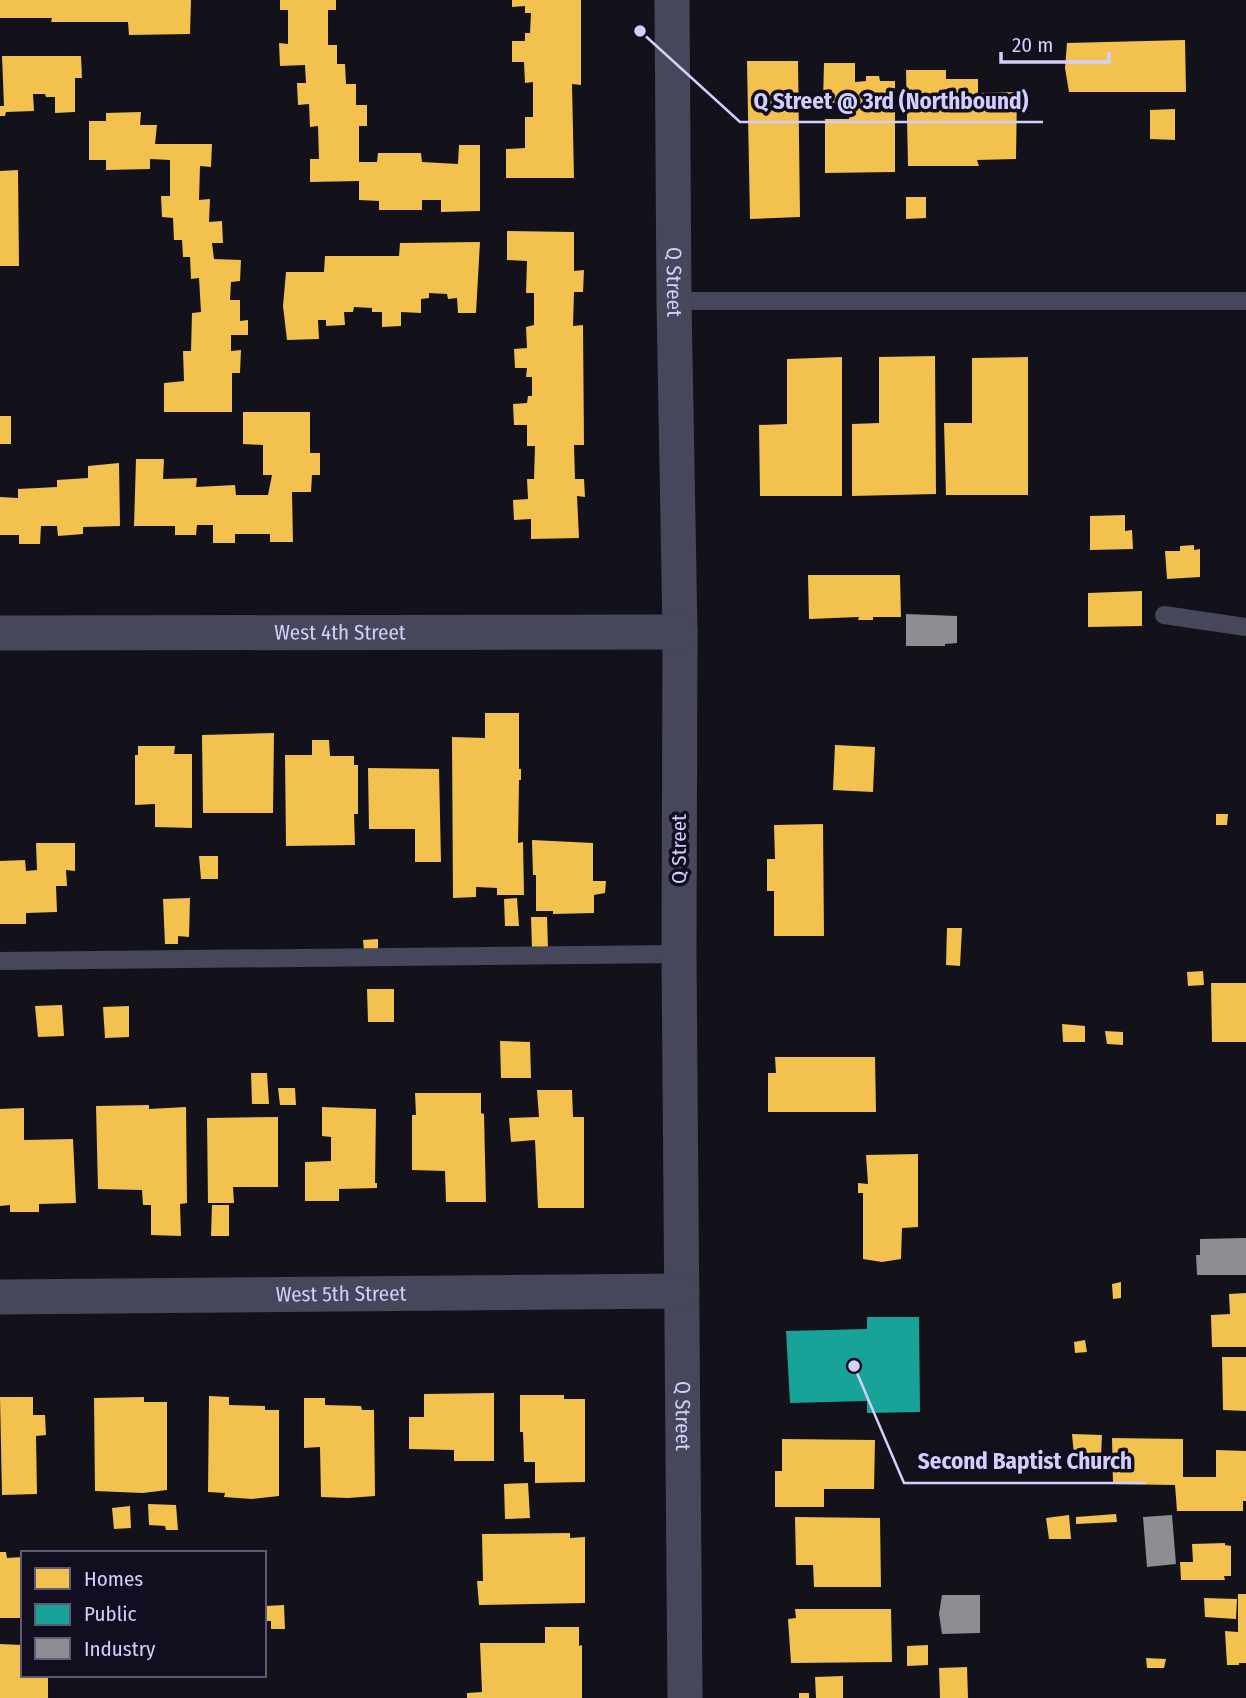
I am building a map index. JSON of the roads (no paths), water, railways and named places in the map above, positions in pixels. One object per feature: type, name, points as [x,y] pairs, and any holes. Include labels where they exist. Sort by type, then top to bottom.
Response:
[{"type":"street","name":"Q Street","points":[[672,0],[680,632],[679,954],[685,1698]]},
{"type":"street","name":"West 4th Street","points":[[0,633],[680,632]]},
{"type":"street","name":"West 5th Street","points":[[0,1297],[682,1291]]},
{"type":"lane","points":[[674,300],[1246,301]]},
{"type":"lane","points":[[1164,615],[1246,627]]},
{"type":"lane","points":[[0,961],[679,954]]},
{"type":"place","name":"Q Street @ 3rd (Northbound)","points":[[640,31]]},
{"type":"place","name":"Second Baptist Church","points":[[854,1366]]}]
